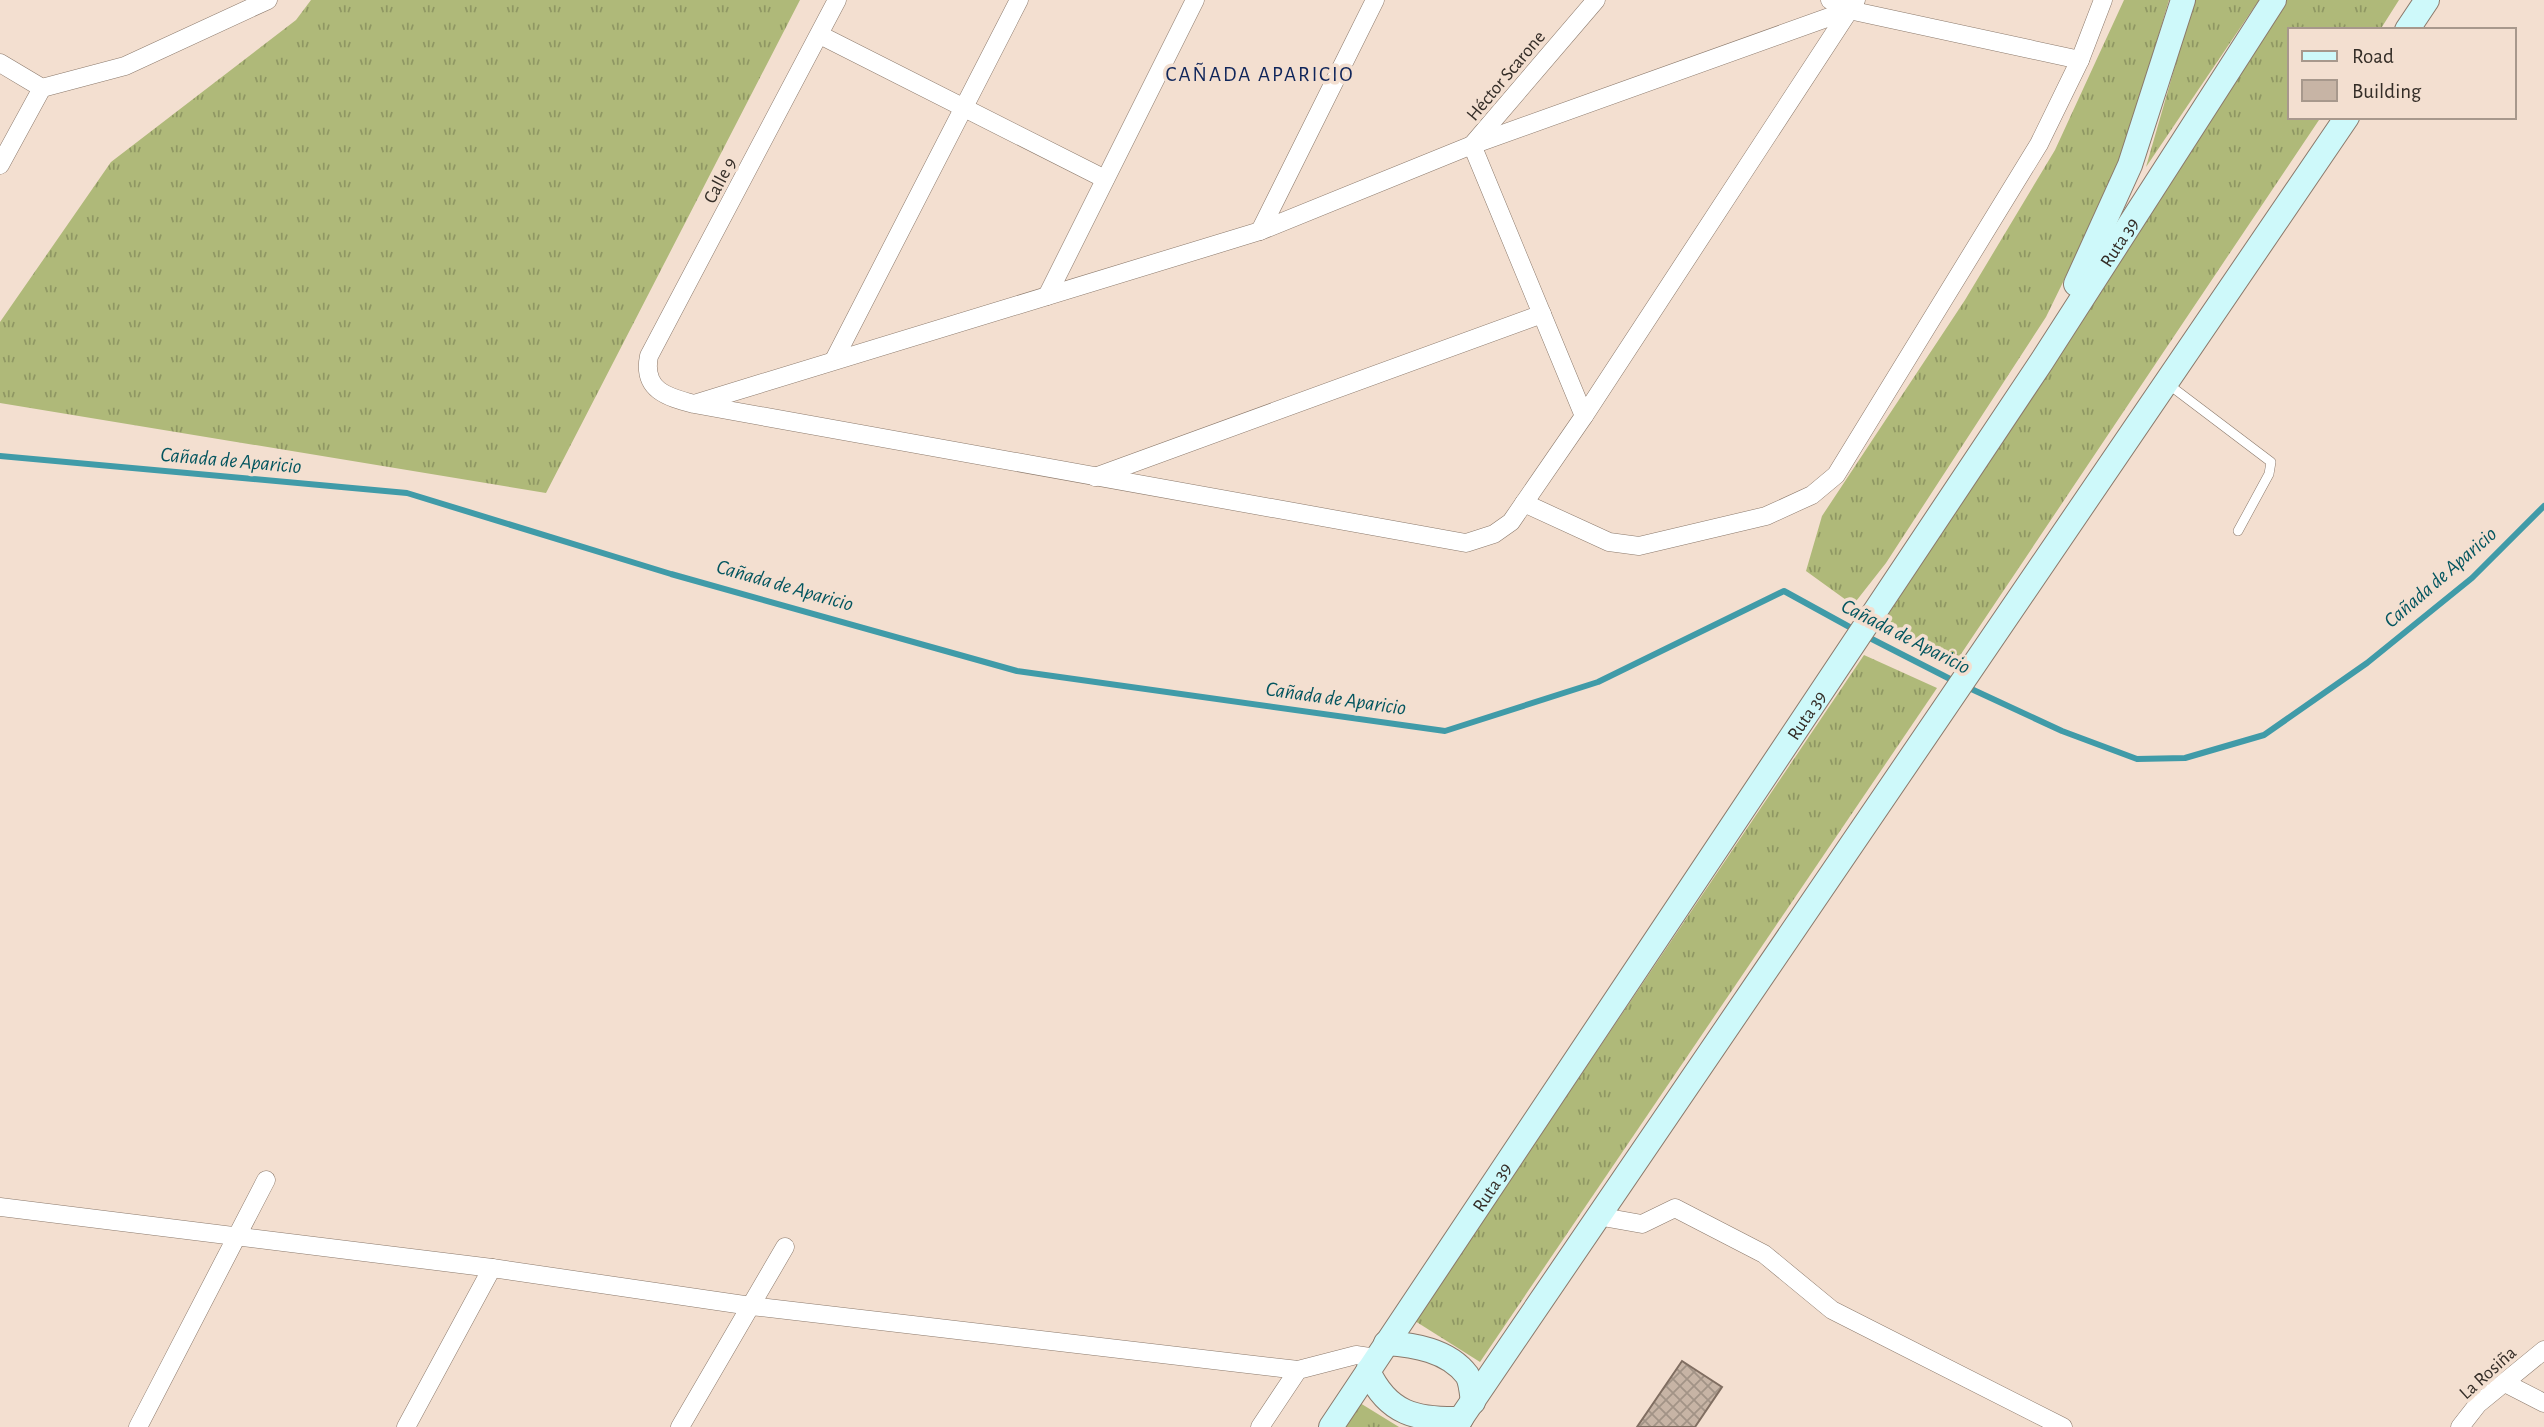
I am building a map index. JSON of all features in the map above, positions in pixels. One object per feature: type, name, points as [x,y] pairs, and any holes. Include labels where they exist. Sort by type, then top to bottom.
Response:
[{"type":"main road","points":[[2042,361],[2130,165],[2183,0]]},
{"type":"main road","name":"Ruta 39","points":[[1331,1427],[2042,361],[2274,0]]},
{"type":"main road","points":[[2408,28],[2427,0]]},
{"type":"main road","points":[[1463,1416],[2346,119]]},
{"type":"main road","points":[[1419,1345],[1444,1357],[1468,1376],[1463,1416],[1426,1420],[1401,1410],[1378,1393],[1377,1357],[1419,1345]]},
{"type":"street","points":[[0,63],[42,88],[125,66],[268,0]]},
{"type":"street","name":"Calle 9","points":[[694,404],[665,395],[650,381],[647,370],[649,356],[837,0]]},
{"type":"street","points":[[835,358],[1019,0]]},
{"type":"street","points":[[1047,296],[1195,0]]},
{"type":"street","points":[[1260,231],[1375,0]]},
{"type":"street","name":"Héctor Scarone","points":[[1472,145],[1596,0]]},
{"type":"street","points":[[1830,0],[2080,60]]},
{"type":"street","points":[[1524,503],[1609,542],[1639,546],[1766,516],[1812,495],[1836,475],[2039,144],[2080,60],[2103,0]]},
{"type":"street","points":[[694,404],[835,358],[1260,231],[1472,145],[1853,5]]},
{"type":"street","points":[[694,404],[1466,543],[1493,534],[1511,522],[1584,416],[1853,5]]},
{"type":"street","points":[[820,35],[1105,179]]},
{"type":"street","points":[[0,165],[42,88]]},
{"type":"street","points":[[1472,145],[1584,416]]},
{"type":"street","points":[[1095,477],[1542,314]]},
{"type":"street","points":[[138,1427],[266,1180]]},
{"type":"street","points":[[0,1207],[492,1268],[751,1306],[1298,1370],[1356,1355],[1377,1357]]},
{"type":"street","points":[[1597,1216],[1642,1223],[1675,1208],[1764,1254],[1832,1310],[2063,1427]]},
{"type":"street","points":[[680,1427],[785,1247]]},
{"type":"street","points":[[405,1427],[492,1268]]},
{"type":"street","name":"La Rosiña","points":[[2460,1427],[2478,1404],[2544,1350]]},
{"type":"street","points":[[1260,1427],[1298,1370]]},
{"type":"street","points":[[2505,1383],[2544,1404]]},
{"type":"lane","points":[[2167,383],[2271,462],[2269,474],[2238,531]]},
{"type":"green space","points":[[311,0],[800,0],[546,493],[0,403],[0,322],[111,162],[296,20]]},
{"type":"green space","points":[[2124,0],[2169,0],[2128,138],[2105,196],[2046,317],[1886,563],[1853,605],[1806,571],[1822,516],[1965,300],[2055,150]]},
{"type":"green space","points":[[2194,0],[2259,0],[2146,167]]},
{"type":"green space","points":[[2287,0],[2399,0],[2381,28],[2288,28],[2288,119],[2320,119],[1957,660],[1878,630]]},
{"type":"green space","points":[[1864,655],[1937,688],[1480,1362],[1415,1321]]},
{"type":"green space","points":[[1360,1403],[1399,1427],[1344,1427]]},
{"type":"building","points":[[1682,1361],[1722,1387],[1695,1427],[1637,1427]]},
{"type":"waterway","name":"Cañada de Aparicio","points":[[0,456],[407,493],[671,574],[1017,671],[1445,731],[1598,682],[1784,591],[1855,630]]},
{"type":"waterway","name":"Cañada de Aparicio","points":[[1967,687],[2062,731],[2137,759],[2185,758],[2264,735],[2367,663],[2472,578],[2544,506]]},
{"type":"waterway","name":"Cañada de Aparicio","points":[[1864,635],[1954,681]]},
{"type":"district","name":"CAÑADA APARICIO","points":[[1260,74]]}]
